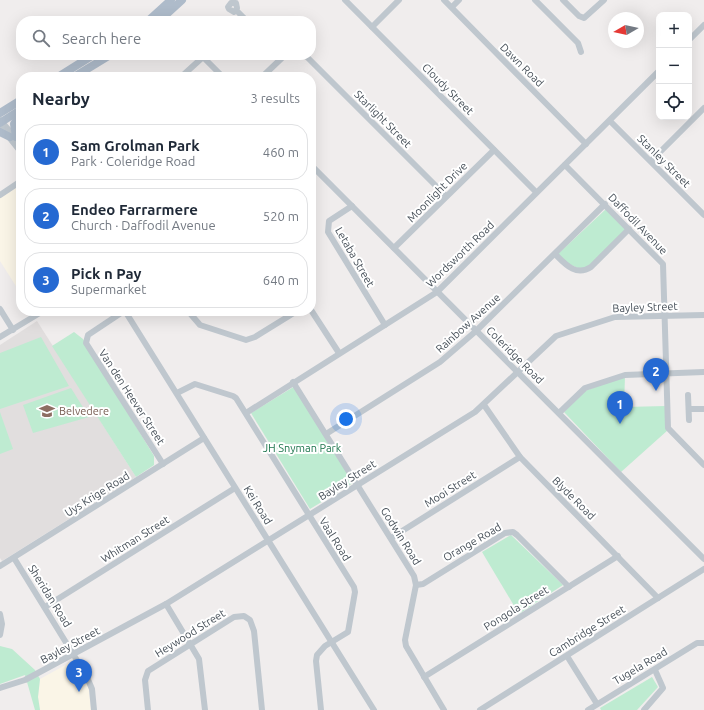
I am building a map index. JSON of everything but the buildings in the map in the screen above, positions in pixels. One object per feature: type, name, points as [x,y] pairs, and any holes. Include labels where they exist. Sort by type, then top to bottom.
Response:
[{"type":"main road","points":[[154,16],[172,0]]},
{"type":"main road","points":[[168,16],[182,0]]},
{"type":"main road","points":[[66,72],[85,60]]},
{"type":"main road","points":[[82,72],[102,60]]},
{"type":"main road","points":[[0,113],[16,103]]},
{"type":"main road","points":[[0,107],[13,105]]},
{"type":"main road","points":[[0,123],[16,112]]},
{"type":"main road","points":[[0,132],[13,137],[14,124],[16,121]]},
{"type":"street","name":"Cloudy Street","points":[[345,0],[536,192]]},
{"type":"street","points":[[372,27],[398,0]]},
{"type":"street","name":"Dawn Road","points":[[444,0],[586,144]]},
{"type":"street","points":[[452,7],[459,0]]},
{"type":"street","points":[[535,0],[578,43],[582,52]]},
{"type":"street","points":[[562,0],[579,16],[584,18],[604,0]]},
{"type":"street","points":[[236,10],[242,16]]},
{"type":"street","points":[[692,37],[704,25]]},
{"type":"street","points":[[186,72],[198,60]]},
{"type":"street","points":[[206,60],[218,72]]},
{"type":"street","points":[[267,72],[279,60]]},
{"type":"street","name":"Starlight Street","points":[[310,60],[446,196]]},
{"type":"street","name":"Wordsworth Road","points":[[246,413],[438,292],[536,192],[610,121],[656,74]]},
{"type":"street","points":[[651,161],[704,108]]},
{"type":"street","points":[[699,113],[704,118]]},
{"type":"street","name":"Stanley Street","points":[[610,121],[704,215]]},
{"type":"street","points":[[0,123],[16,140]]},
{"type":"street","points":[[13,137],[16,143]]},
{"type":"street","name":"Moonlight Drive","points":[[394,248],[494,150]]},
{"type":"street","name":"Daffodil Avenue","points":[[565,165],[663,264],[666,316],[668,428],[704,465]]},
{"type":"street","name":"Coleridge Road","points":[[316,170],[704,559]]},
{"type":"street","points":[[0,195],[16,185]]},
{"type":"street","name":"Rainbow Avenue","points":[[326,434],[435,366],[476,331],[605,204]]},
{"type":"street","name":"Letaba Street","points":[[352,206],[329,222],[328,232],[385,325]]},
{"type":"street","points":[[555,254],[571,269],[584,270],[591,266],[629,229]]},
{"type":"street","points":[[0,309],[13,330]]},
{"type":"street","name":"Bayley Street","points":[[0,688],[25,680],[166,604],[309,516],[484,405],[556,336],[610,318],[704,315]]},
{"type":"street","points":[[0,337],[35,316]]},
{"type":"street","name":"Van den Heever Street","points":[[117,316],[88,335],[86,340],[87,345],[163,464]]},
{"type":"street","name":"Kei Road","points":[[128,316],[374,710]]},
{"type":"street","points":[[192,316],[200,326],[246,340],[255,337],[289,316]]},
{"type":"street","points":[[315,316],[339,353]]},
{"type":"street","points":[[559,413],[585,388],[624,375],[704,372]]},
{"type":"street","name":"Godwin Road","points":[[293,382],[391,538],[414,576],[416,585]]},
{"type":"street","name":"Vaal Road","points":[[177,393],[189,385],[197,384],[233,396],[246,413],[355,590],[349,628],[346,634],[320,650],[316,658],[321,710]]},
{"type":"street","points":[[688,395],[689,420]]},
{"type":"street","name":"Blyde Road","points":[[484,405],[520,457],[658,598]]},
{"type":"street","points":[[689,409],[704,409]]},
{"type":"street","name":"Uys Krige Road","points":[[0,566],[204,438]]},
{"type":"street","name":"Mooi Street","points":[[391,538],[520,457]]},
{"type":"street","name":"Whitman Street","points":[[45,607],[235,488]]},
{"type":"street","name":"Orange Road","points":[[416,585],[423,584],[505,533],[511,532],[518,535],[569,587]]},
{"type":"street","name":"Pongola Street","points":[[424,677],[618,556]]},
{"type":"street","name":"Sheridan Road","points":[[14,558],[75,654],[91,685],[94,710]]},
{"type":"street","name":"Cambridge Street","points":[[480,710],[704,569]]},
{"type":"street","points":[[416,585],[405,644],[444,710]]},
{"type":"street","points":[[166,604],[192,644],[200,663],[205,710]]},
{"type":"street","points":[[0,614],[2,624],[0,635]]},
{"type":"street","name":"Heywood Street","points":[[148,710],[145,680],[147,672],[234,617],[244,616],[250,620],[254,631],[262,710]]},
{"type":"street","name":"Tugela Road","points":[[588,710],[697,643],[704,644]]},
{"type":"street","points":[[567,656],[597,704]]},
{"type":"street","points":[[644,710],[663,688],[655,670]]},
{"type":"shaded area","points":[[16,188],[16,286],[0,261],[0,198]]},
{"type":"shaded area","name":"Belvedere","points":[[37,321],[136,477],[2,561],[0,558],[0,345]]},
{"type":"shaded area","points":[[69,663],[74,663],[88,683],[91,710],[40,710],[38,697],[40,679]]},
{"type":"green space","points":[[606,209],[627,229],[591,266],[580,269],[567,263],[558,254]]},
{"type":"green space","points":[[74,332],[83,339],[154,456],[154,465],[136,477],[52,346]]},
{"type":"green space","points":[[41,337],[69,386],[0,409],[0,353]]},
{"type":"green space","points":[[625,376],[624,407],[666,406],[668,430],[621,472],[564,412],[585,391]]},
{"type":"green space","name":"JH Snyman Park","points":[[295,386],[353,483],[310,509],[251,413]]},
{"type":"green space","points":[[71,388],[89,417],[33,433],[23,405]]},
{"type":"green space","points":[[0,412],[13,449],[0,454]]},
{"type":"green space","points":[[511,535],[563,585],[519,614],[482,552]]},
{"type":"green space","points":[[0,646],[12,649],[35,670],[40,679],[38,697],[40,710],[35,710],[25,675],[0,684]]},
{"type":"green space","points":[[652,677],[658,687],[637,710],[601,710],[600,708]]},
{"type":"place","name":"Endeo Farrarmere","points":[[656,391]]},
{"type":"place","name":"Belvedere","points":[[47,411]]},
{"type":"place","name":"Sam Grolman Park","points":[[620,424]]},
{"type":"place","name":"Pick n Pay","points":[[79,692]]}]
